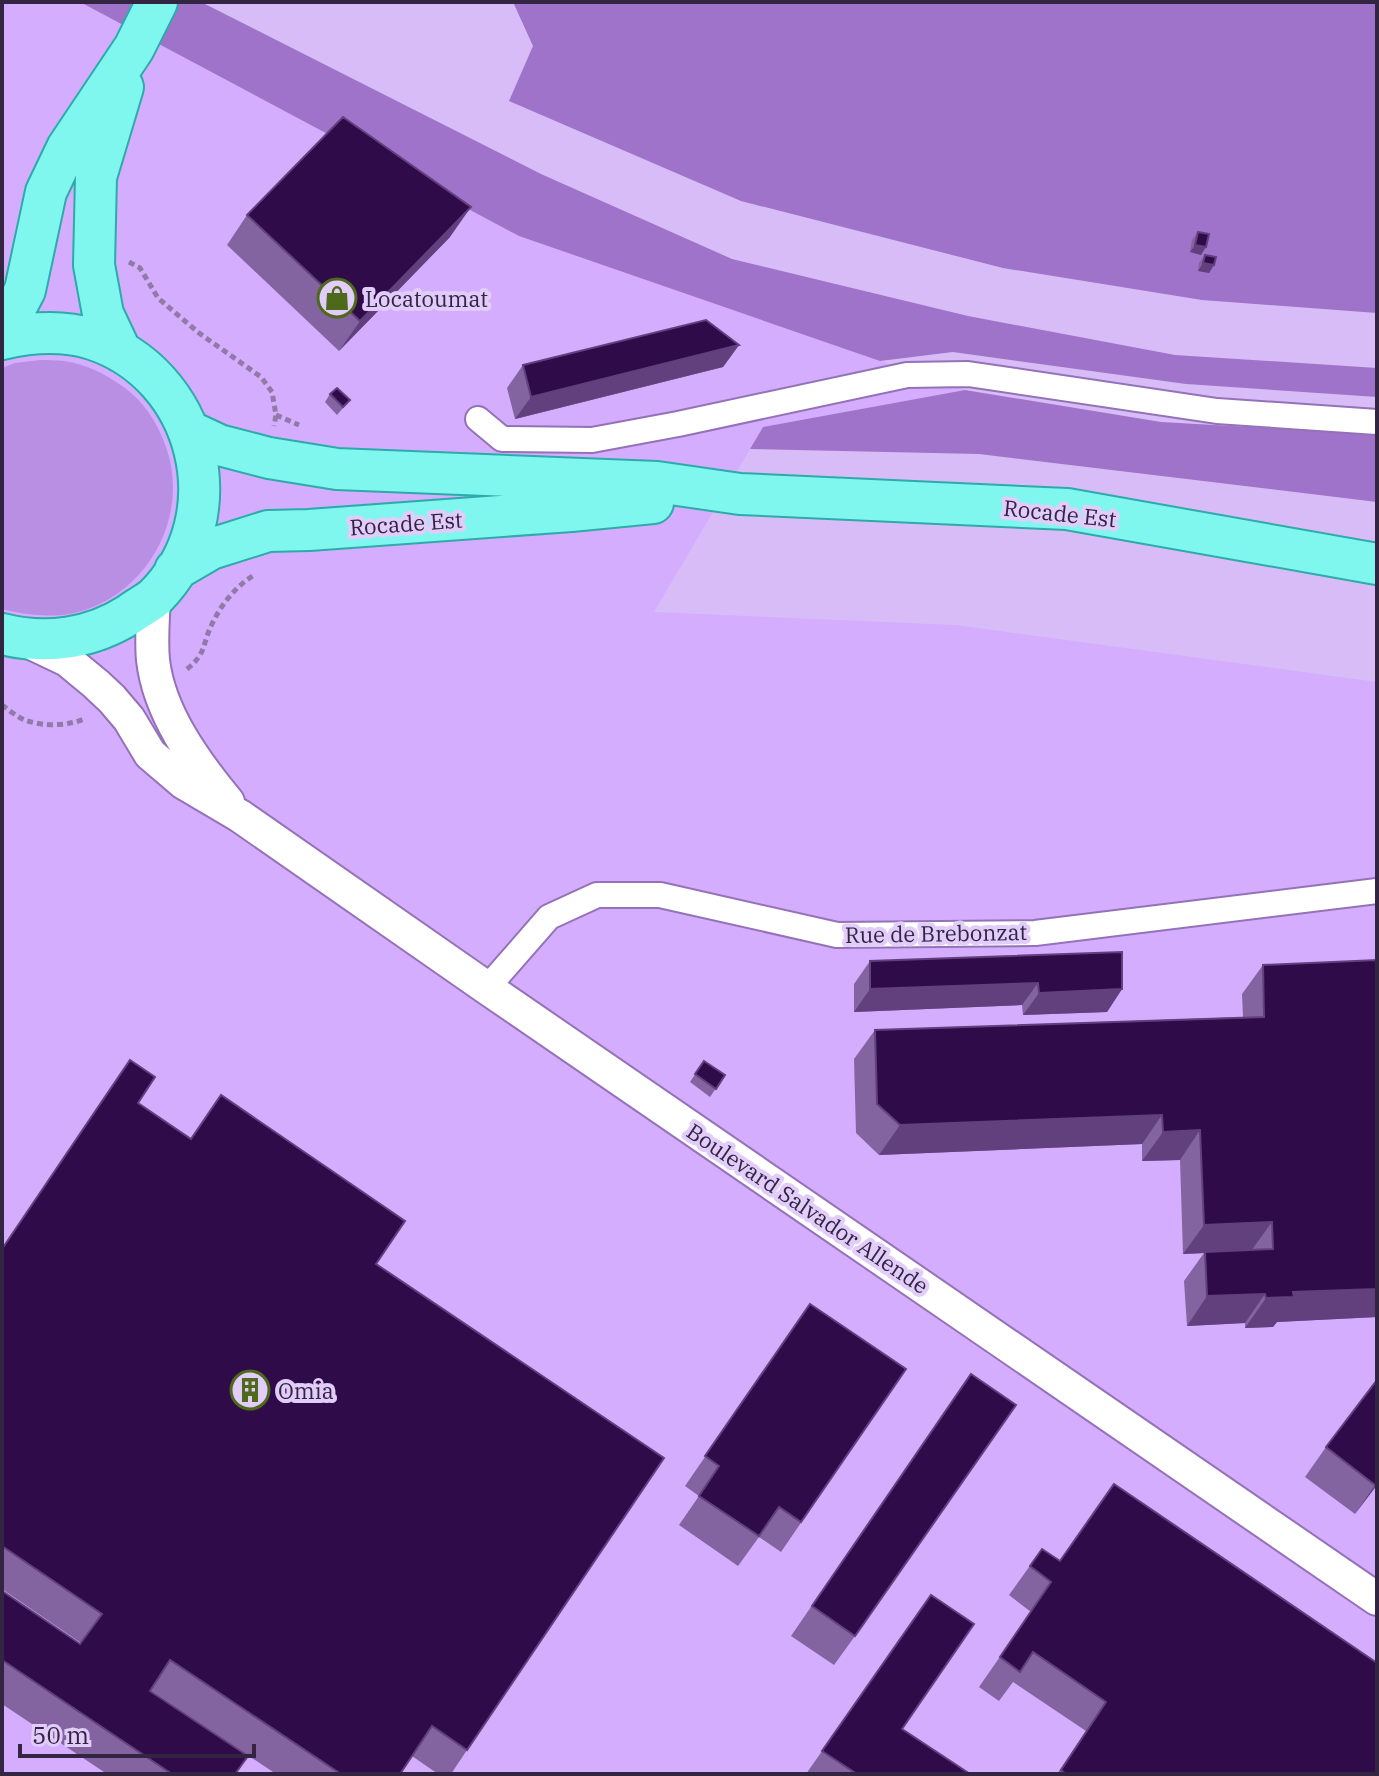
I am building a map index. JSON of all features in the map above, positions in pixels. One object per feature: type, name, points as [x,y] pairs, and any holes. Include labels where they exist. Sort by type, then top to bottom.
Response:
[{"type":"main road","points":[[2,329],[25,290],[46,192],[67,148],[134,48],[157,2]]},
{"type":"main road","points":[[121,352],[103,314],[94,265],[96,177],[134,48]]},
{"type":"main road","points":[[2,339],[26,333],[59,332],[91,339],[121,352],[143,367],[178,407],[189,431],[198,466],[199,502],[191,538],[165,584]]},
{"type":"main road","name":"Rocade Est","points":[[189,431],[219,445],[269,458],[337,469],[657,482],[740,494],[1067,509],[1377,564]]},
{"type":"main road","name":"Rocade Est","points":[[13,637],[69,639],[111,626],[211,549],[268,531],[571,511],[740,494]]},
{"type":"street","points":[[478,419],[502,439],[592,440],[907,375],[968,374],[1217,411],[1377,422]]},
{"type":"street","name":"Boulevard Salvador Allende","points":[[165,584],[152,630],[156,678],[168,711],[188,747],[240,816]]},
{"type":"street","name":"Boulevard Salvador Allende","points":[[13,637],[67,660],[112,699],[129,719],[150,754],[184,783],[240,816],[1377,1599]]},
{"type":"street","name":"Rue de Brebonzat","points":[[487,988],[549,917],[597,895],[660,895],[837,935],[1035,933],[1377,891]]},
{"type":"path","points":[[2,705],[26,720],[75,724],[112,699]]},
{"type":"shaded area","points":[[2,2],[80,2],[519,236],[965,390],[763,427],[654,612],[955,625],[1377,682],[1377,1774],[2,1774]]},
{"type":"shaded area","points":[[80,2],[201,2],[541,174],[732,259],[968,316],[1175,355],[1377,368],[1377,397],[1186,384],[953,352],[880,361],[519,236]]},
{"type":"shaded area","points":[[513,2],[1377,2],[1377,313],[1202,300],[1003,268],[741,201],[509,101],[533,46]]},
{"type":"shaded area","points":[[40,360],[72,362],[89,367],[132,394],[145,407],[159,430],[172,474],[172,500],[167,526],[141,572],[122,590],[100,604],[74,613],[56,615],[2,609],[2,368]]},
{"type":"shaded area","points":[[965,390],[1161,422],[1377,434],[1377,502],[979,454],[750,449],[763,427]]},
{"type":"building","name":"Locatoumat","points":[[343,117],[471,207],[360,321],[247,215]]},
{"type":"building","points":[[1198,232],[1209,234],[1206,247],[1195,245]]},
{"type":"building","points":[[1205,255],[1216,257],[1214,265],[1203,263]]},
{"type":"building","points":[[706,320],[739,345],[531,397],[523,365]]},
{"type":"building","points":[[337,388],[350,400],[343,407],[330,394]]},
{"type":"building","points":[[1122,952],[1122,989],[1039,993],[1038,983],[870,989],[870,961]]},
{"type":"building","points":[[1377,960],[1377,1289],[1293,1292],[1294,1297],[1266,1298],[1265,1294],[1207,1296],[1205,1252],[1273,1249],[1272,1222],[1204,1225],[1200,1130],[1163,1132],[1162,1115],[900,1125],[877,1104],[875,1030],[1264,1017],[1263,965]]},
{"type":"building","name":"Omia","points":[[130,1060],[155,1077],[138,1103],[191,1139],[221,1095],[405,1221],[376,1264],[664,1458],[467,1750],[432,1726],[400,1774],[341,1774],[170,1660],[150,1691],[248,1756],[235,1774],[172,1774],[2,1660],[2,1591],[80,1644],[102,1614],[2,1546],[2,1249]]},
{"type":"building","points":[[704,1061],[725,1075],[716,1089],[695,1074]]},
{"type":"building","points":[[810,1304],[906,1369],[801,1522],[779,1507],[759,1536],[699,1496],[719,1466],[705,1456]]},
{"type":"building","points":[[971,1374],[1016,1405],[855,1636],[812,1606]]},
{"type":"building","points":[[1377,1380],[1377,1482],[1375,1485],[1326,1447]]},
{"type":"building","points":[[1114,1484],[1377,1663],[1377,1774],[1066,1774],[1061,1770],[1106,1702],[1033,1652],[1020,1672],[1000,1657],[1051,1582],[1030,1566],[1042,1549],[1060,1561]]},
{"type":"building","points":[[931,1595],[974,1624],[902,1729],[970,1774],[857,1774],[822,1751]]},
{"type":"place","name":"Locatoumat","points":[[337,298]]},
{"type":"place","name":"Omia","points":[[250,1390]]}]
